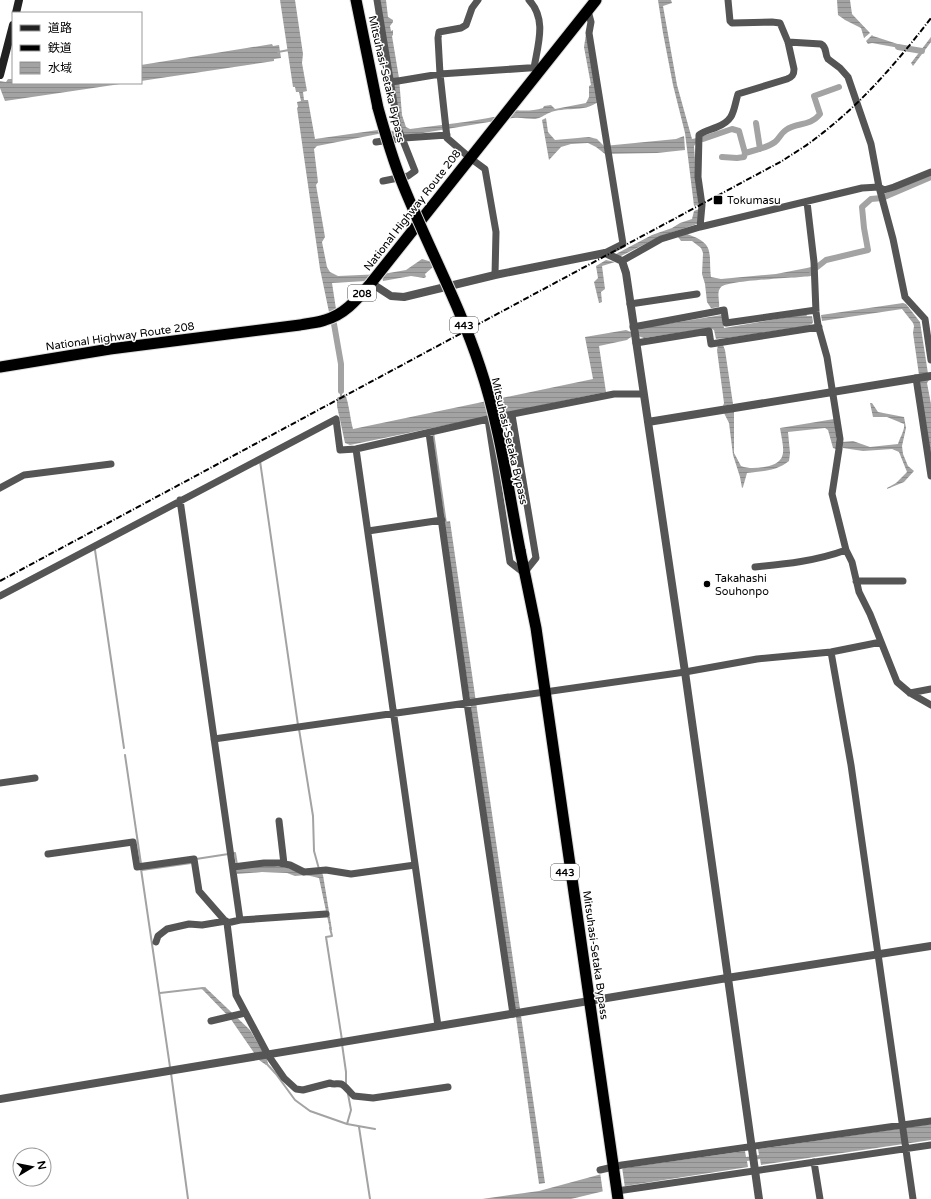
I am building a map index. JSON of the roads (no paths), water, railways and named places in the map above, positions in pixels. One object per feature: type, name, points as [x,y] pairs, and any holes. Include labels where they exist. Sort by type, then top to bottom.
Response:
[{"type":"highway","name":"Mitsuhasi-Setaka Bypass","points":[[356,0],[378,108],[388,143],[401,180],[459,311],[480,368],[494,420],[524,573],[587,1002],[609,1169],[615,1194]]},
{"type":"highway","name":"National Highway Route 208","points":[[0,367],[110,349],[300,325],[326,320],[343,312],[353,304],[371,283],[470,158],[539,67],[596,0]]},
{"type":"main road","points":[[16,12],[19,0]]},
{"type":"main road","points":[[0,73],[12,29]]},
{"type":"street","points":[[377,0],[392,82],[398,128],[415,171],[408,176],[383,181]]},
{"type":"street","points":[[478,0],[472,8],[466,25],[461,28],[439,32],[440,74],[448,138],[485,170],[496,232],[495,275]]},
{"type":"street","points":[[700,227],[702,205],[698,177],[699,135],[729,121],[735,111],[738,94],[792,77],[794,74],[788,42],[780,23],[732,23],[730,21],[728,0]]},
{"type":"street","points":[[392,82],[440,74],[539,67],[539,17],[536,8],[531,1]]},
{"type":"street","points":[[371,283],[391,296],[404,297],[495,275],[605,253],[623,244],[589,33],[591,22],[588,10]]},
{"type":"street","points":[[788,42],[824,45],[826,49],[826,57],[840,68],[848,77],[870,144],[879,187],[893,239],[905,297],[925,319],[931,360]]},
{"type":"street","points":[[376,142],[402,137],[447,135]]},
{"type":"street","points":[[622,261],[661,239],[700,227],[862,188],[879,187],[884,190],[931,172]]},
{"type":"street","points":[[807,202],[814,262],[816,310],[827,358],[840,439],[840,449],[832,494],[846,550],[852,562],[859,592],[870,614],[898,682],[910,693],[931,705]]},
{"type":"street","points":[[605,253],[622,261],[626,273],[685,672],[758,1199]]},
{"type":"street","points":[[630,304],[697,294]]},
{"type":"street","points":[[633,327],[724,310],[726,323],[816,310]]},
{"type":"street","points":[[635,340],[708,331],[711,344],[819,326]]},
{"type":"street","points":[[648,422],[931,376]]},
{"type":"street","points":[[916,378],[931,476]]},
{"type":"street","points":[[0,596],[336,419],[340,450],[356,449],[488,419],[614,394],[644,394]]},
{"type":"street","points":[[488,419],[510,562],[524,573],[536,558],[512,415]]},
{"type":"street","points":[[429,433],[467,703],[517,1013]]},
{"type":"street","points":[[356,449],[438,1026]]},
{"type":"street","points":[[0,488],[24,475],[111,464]]},
{"type":"street","points":[[180,500],[240,920]]},
{"type":"street","points":[[368,531],[442,520]]},
{"type":"street","points":[[755,567],[804,561],[832,555],[846,550]]},
{"type":"street","points":[[856,581],[903,581]]},
{"type":"street","points":[[214,739],[542,691],[685,672],[757,659],[831,652],[881,642]]},
{"type":"street","points":[[831,652],[851,765],[913,1199]]},
{"type":"street","points":[[910,693],[931,689]]},
{"type":"street","points":[[0,783],[35,778]]},
{"type":"street","points":[[279,821],[284,864]]},
{"type":"street","points":[[48,854],[133,842],[136,868],[194,859],[199,891],[226,922],[236,995],[268,1055],[284,1078],[296,1089],[303,1090],[330,1083],[333,1085],[340,1084],[354,1096],[366,1098],[448,1087]]},
{"type":"street","points":[[233,867],[264,863],[284,864],[290,865],[304,872],[326,870],[351,874],[415,865]]},
{"type":"street","points":[[156,942],[158,936],[167,929],[189,924],[202,925],[240,920],[326,914]]},
{"type":"street","points":[[0,1099],[727,978],[931,946]]},
{"type":"street","points":[[211,1021],[245,1013]]},
{"type":"street","points":[[609,1169],[751,1150],[931,1121]]},
{"type":"street","points":[[615,1194],[754,1167],[814,1162],[931,1145]]},
{"type":"street","points":[[814,1162],[820,1199]]},
{"type":"water","points":[[280,0],[295,0],[303,54],[302,63],[307,91],[303,92],[304,100],[308,100],[315,139],[378,130],[396,131],[380,0],[386,0],[388,17],[393,20],[390,26],[391,31],[393,30],[392,36],[399,78],[402,115],[406,127],[410,129],[511,114],[515,110],[525,111],[551,105],[555,109],[586,103],[589,97],[589,86],[591,85],[584,47],[586,34],[598,102],[586,107],[555,111],[535,119],[513,118],[399,137],[378,134],[317,146],[314,149],[318,182],[316,185],[325,237],[322,242],[327,267],[330,272],[338,276],[383,274],[406,270],[422,259],[432,262],[433,267],[425,274],[426,277],[424,278],[411,276],[383,281],[382,277],[366,281],[332,283],[336,309],[329,312],[320,269],[297,108],[297,102],[301,101],[299,92],[296,92],[295,87],[293,87]]},
{"type":"water","points":[[658,0],[671,0],[672,3],[663,6],[677,85],[692,139],[697,138],[697,142],[694,146],[698,205],[694,206],[685,133],[673,85]]},
{"type":"water","points":[[837,0],[850,0],[852,14],[870,33],[864,38],[861,28],[838,15]]},
{"type":"water","points":[[872,35],[907,47],[905,49],[872,43],[868,44],[866,41]]},
{"type":"water","points":[[931,37],[931,42],[913,66],[911,63]]},
{"type":"water","points":[[272,44],[273,46],[279,45],[281,58],[274,59],[274,61],[142,81],[142,65]]},
{"type":"water","points":[[8,79],[12,79],[12,84],[120,84],[5,101],[0,88],[0,81],[6,82]]},
{"type":"water","points":[[546,118],[548,132],[555,140],[589,137],[597,139],[604,146],[676,139],[684,136],[685,150],[657,153],[605,154],[588,143],[571,144],[561,147],[549,160],[542,120]]},
{"type":"water","points":[[699,209],[697,224],[661,236],[619,257],[614,255],[652,235],[692,219],[694,211]]},
{"type":"water","points":[[687,234],[703,241],[707,245],[710,255],[711,277],[721,279],[776,274],[812,267],[811,276],[749,281],[727,285],[721,287],[719,291],[719,307],[711,308],[707,302],[702,274],[703,253],[701,248],[692,241],[681,241],[678,237]]},
{"type":"water","points":[[606,260],[615,262],[602,266],[605,289],[601,292],[602,302],[599,303],[594,282],[598,278],[596,266]]},
{"type":"water","points":[[903,303],[906,304],[920,322],[929,380],[927,383],[931,404],[931,458],[913,333],[914,326],[902,309],[822,321],[821,315]]},
{"type":"water","points":[[806,314],[807,316],[812,316],[812,324],[727,338],[716,339],[714,330],[710,328],[644,338],[633,336],[627,340],[599,346],[606,392],[350,445],[345,443],[337,406],[337,398],[345,394],[353,429],[593,379],[585,337],[626,330],[634,332],[641,328],[722,315],[724,328]]},
{"type":"water","points":[[718,345],[723,345],[725,350],[733,404],[723,406],[724,403],[717,350]]},
{"type":"water","points":[[870,403],[872,403],[878,412],[904,417],[906,428],[902,446],[903,454],[908,466],[914,471],[904,482],[887,489],[896,483],[907,472],[899,452],[892,449],[863,451],[843,448],[842,442],[853,441],[870,447],[898,444],[904,424],[887,417],[873,417]]},
{"type":"water","points":[[734,411],[734,453],[741,466],[758,468],[778,462],[783,454],[780,428],[834,419],[838,450],[833,448],[828,430],[825,428],[788,432],[790,453],[789,461],[775,469],[747,473],[742,488],[733,455],[729,423],[724,413]]},
{"type":"water","points":[[450,521],[545,1183],[539,1184],[444,522]]},
{"type":"water","points":[[266,865],[321,872],[323,875],[332,930],[330,930],[319,878],[306,875],[295,876],[287,873],[262,872],[237,874],[236,869]]},
{"type":"water","points":[[205,987],[250,1030],[267,1059],[268,1064],[266,1065],[259,1060],[230,1018],[202,989]]},
{"type":"water","points":[[931,1124],[931,1140],[761,1165],[760,1159],[747,1161],[748,1167],[625,1186],[571,1199],[482,1199],[539,1191],[624,1168],[745,1151],[746,1157],[759,1155],[758,1149]]},
{"type":"waterway","points":[[898,47],[922,51]]},
{"type":"waterway","points":[[278,52],[289,50]]},
{"type":"waterway","points":[[722,157],[744,157],[745,153],[761,149],[772,144],[784,131],[794,126],[812,121],[820,114],[814,96],[839,87]]},
{"type":"waterway","points":[[756,123],[760,149]]},
{"type":"waterway","points":[[703,139],[732,129],[739,131],[745,153]]},
{"type":"waterway","points":[[812,271],[826,260],[868,250],[862,207],[871,199],[882,198],[931,177]]},
{"type":"waterway","points":[[334,324],[341,364],[341,391]]},
{"type":"waterway","points":[[341,391],[341,397]]},
{"type":"waterway","points":[[432,425],[446,524]]},
{"type":"waterway","points":[[260,461],[298,725]]},
{"type":"waterway","points":[[95,550],[124,748]]},
{"type":"waterway","points":[[299,729],[313,816],[314,851],[319,869]]},
{"type":"waterway","points":[[125,755],[141,864]]},
{"type":"waterway","points":[[196,859],[235,853],[237,865]]},
{"type":"waterway","points":[[142,870],[191,863],[193,861]]},
{"type":"waterway","points":[[141,869],[170,1067]]},
{"type":"waterway","points":[[330,928],[332,936],[326,937],[342,1040]]},
{"type":"waterway","points":[[160,993],[205,989]]},
{"type":"waterway","points":[[342,1044],[346,1072],[346,1086]]},
{"type":"waterway","points":[[266,1063],[295,1100],[310,1111],[347,1124],[375,1129]]},
{"type":"waterway","points":[[171,1073],[188,1199]]},
{"type":"waterway","points":[[347,1124],[351,1110],[348,1094]]},
{"type":"waterway","points":[[359,1127],[370,1199]]},
{"type":"railway","points":[[0,581],[782,161],[806,146],[851,109],[893,65],[931,18]]},
{"type":"place","name":"Tokumasu","points":[[718,200]]},
{"type":"place","name":"Takahashi Souhonpo","points":[[707,584]]}]
